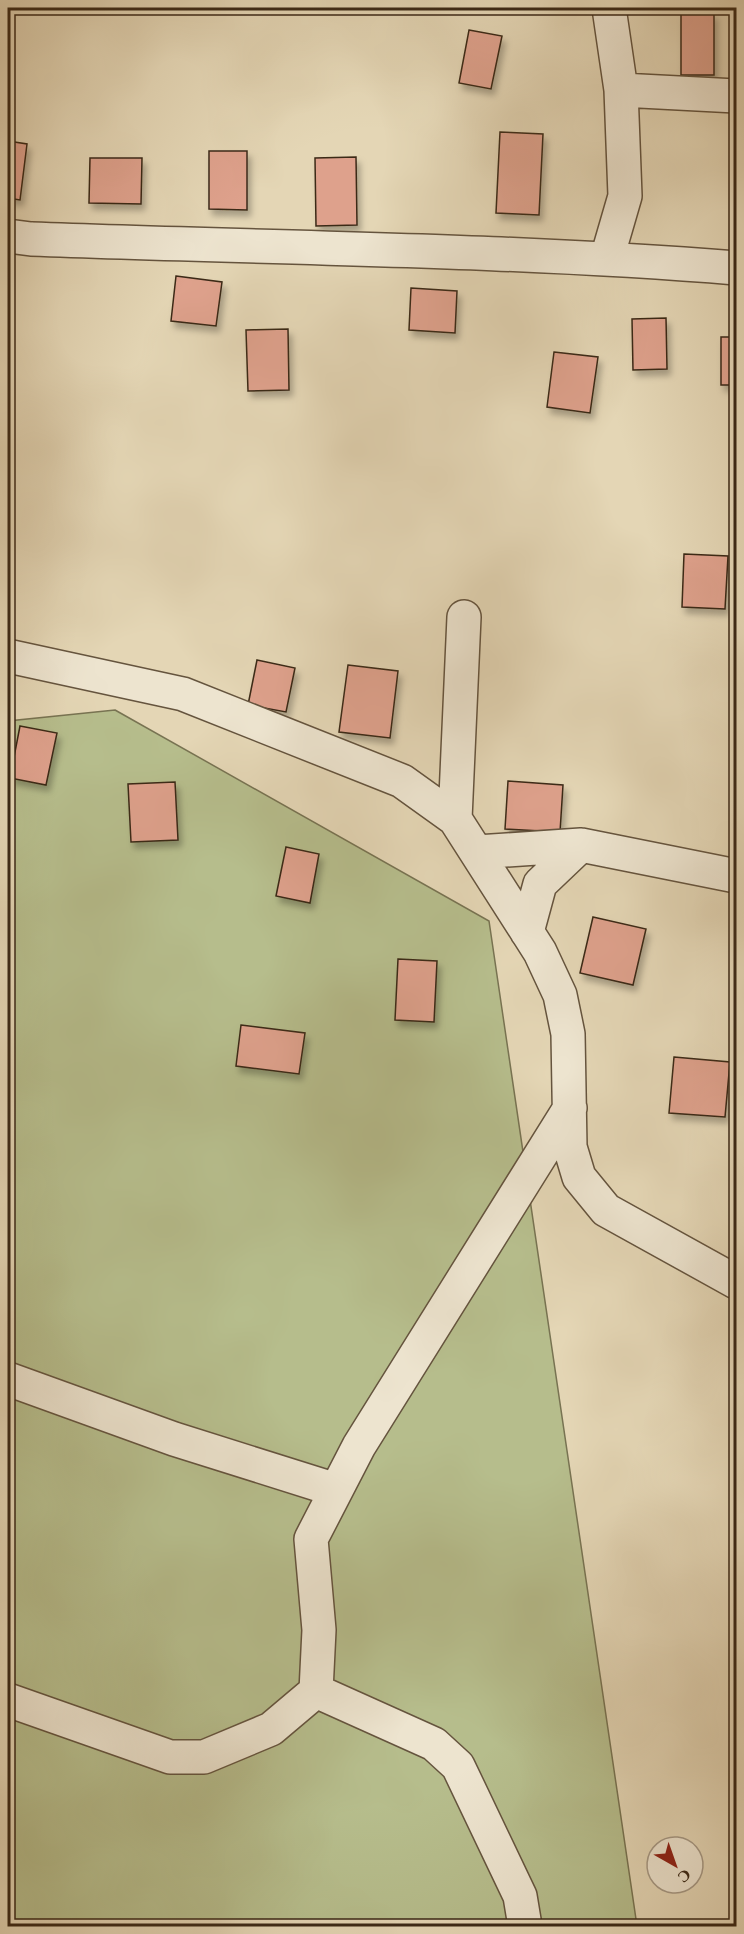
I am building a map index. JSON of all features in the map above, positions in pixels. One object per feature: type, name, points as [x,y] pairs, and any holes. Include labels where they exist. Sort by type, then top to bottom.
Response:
[{"type":"street","points":[[607,258],[625,196],[621,90],[609,8]]},
{"type":"street","points":[[621,90],[736,96]]},
{"type":"street","points":[[8,236],[31,239],[257,248],[607,258],[736,268]]},
{"type":"street","points":[[455,819],[464,617]]},
{"type":"street","points":[[8,656],[27,658],[183,694],[402,781],[455,819],[527,932],[560,995],[568,1034],[570,1148],[579,1177],[606,1210],[736,1282]]},
{"type":"street","points":[[477,852],[581,845],[736,876]]},
{"type":"street","points":[[527,932],[540,884],[581,845]]},
{"type":"street","points":[[8,1700],[170,1757],[204,1757],[271,1729],[316,1691],[319,1630],[311,1539],[359,1446],[570,1107]]},
{"type":"street","points":[[8,1379],[174,1439],[336,1490]]},
{"type":"street","points":[[316,1691],[434,1744],[458,1766],[520,1896],[525,1926]]},
{"type":"green space","points":[[115,710],[489,921],[637,1926],[8,1926],[8,721]]},
{"type":"building","points":[[681,13],[714,13],[714,75],[681,75]]},
{"type":"building","points":[[469,30],[502,36],[491,89],[459,83]]},
{"type":"building","points":[[500,132],[543,134],[539,215],[496,213]]},
{"type":"building","points":[[8,141],[27,144],[20,200],[8,198]]},
{"type":"building","points":[[209,151],[247,151],[247,210],[209,209]]},
{"type":"building","points":[[356,157],[357,225],[316,226],[315,158]]},
{"type":"building","points":[[90,158],[142,158],[141,204],[89,203]]},
{"type":"building","points":[[176,276],[222,282],[216,326],[171,321]]},
{"type":"building","points":[[411,288],[457,291],[455,333],[409,330]]},
{"type":"building","points":[[666,318],[667,369],[633,370],[632,319]]},
{"type":"building","points":[[288,329],[289,390],[248,391],[246,330]]},
{"type":"building","points":[[721,337],[736,337],[736,385],[721,385]]},
{"type":"building","points":[[554,352],[598,357],[590,413],[547,407]]},
{"type":"building","points":[[684,554],[728,556],[725,609],[682,607]]},
{"type":"building","points":[[257,660],[295,668],[286,712],[248,705]]},
{"type":"building","points":[[348,665],[398,671],[390,738],[339,732]]},
{"type":"building","points":[[20,726],[57,733],[46,785],[10,778]]},
{"type":"building","points":[[508,781],[563,785],[560,832],[505,829]]},
{"type":"building","points":[[175,782],[178,840],[131,842],[128,784]]},
{"type":"building","points":[[286,847],[319,854],[310,903],[276,896]]},
{"type":"building","points":[[593,917],[646,929],[633,985],[580,973]]},
{"type":"building","points":[[398,959],[437,961],[434,1022],[395,1020]]},
{"type":"building","points":[[241,1025],[305,1033],[299,1074],[236,1066]]},
{"type":"building","points":[[674,1057],[730,1062],[725,1117],[669,1113]]}]
